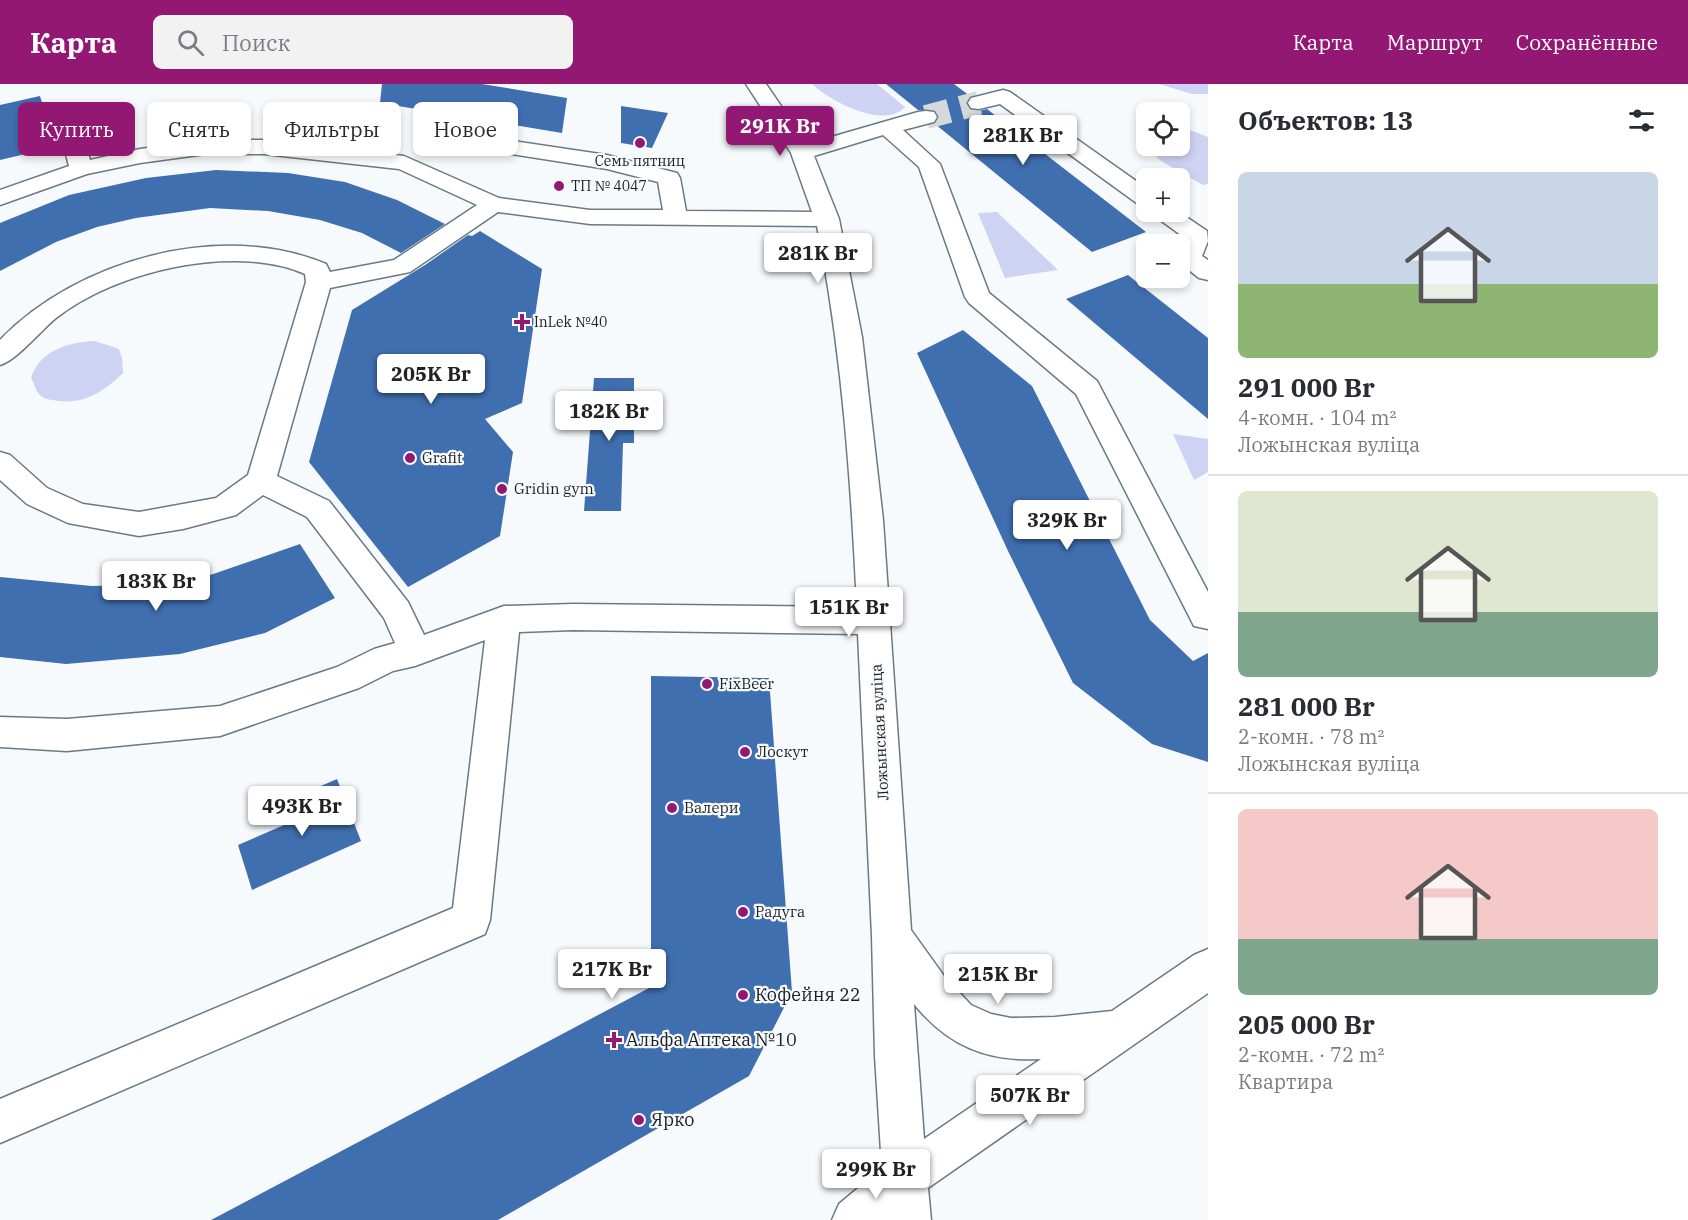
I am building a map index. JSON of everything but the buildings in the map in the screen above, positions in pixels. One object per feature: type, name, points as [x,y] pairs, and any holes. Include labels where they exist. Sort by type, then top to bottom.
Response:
[{"type":"street","name":"Ложынская вуліца","points":[[756,84],[801,153],[827,219],[849,337],[868,520],[892,936],[896,1056],[908,1220]]},
{"type":"street","points":[[990,94],[1136,192]]},
{"type":"street","points":[[801,153],[926,117]]},
{"type":"street","points":[[887,128],[930,164],[978,297],[1088,388],[1205,617]]},
{"type":"street","points":[[0,198],[81,169],[140,156],[206,147],[288,148],[404,163],[494,204],[590,217],[827,219]]},
{"type":"street","points":[[518,149],[599,161],[669,178],[676,218]]},
{"type":"street","points":[[78,156],[81,169]]},
{"type":"street","points":[[320,282],[401,266],[494,204]]},
{"type":"street","points":[[1178,222],[1198,236],[1189,258],[1208,272]]},
{"type":"street","points":[[0,356],[28,325],[52,306],[95,283],[152,262],[201,255],[281,257],[298,261],[317,270],[320,282],[261,481],[225,507],[139,524],[79,515],[37,496],[0,463]]},
{"type":"street","points":[[261,481],[318,509],[397,611],[415,652]]},
{"type":"street","points":[[0,732],[67,735],[220,721],[347,678],[386,659],[415,652],[504,619],[573,617],[874,621]]},
{"type":"street","points":[[0,1121],[471,920],[504,619]]},
{"type":"street","points":[[892,936],[921,979],[958,1020],[976,1030],[1003,1037],[1051,1038],[1122,1030]]},
{"type":"street","points":[[855,1220],[906,1177],[1208,969]]},
{"type":"shaded area","points":[[812,84],[877,84],[905,107],[896,113],[884,116],[871,114],[844,105]]},
{"type":"shaded area","points":[[1159,84],[1208,84],[1208,94],[1192,94]]},
{"type":"shaded area","points":[[1190,130],[1208,137],[1208,184],[1203,185],[1190,178],[1190,168],[1173,168],[1155,156],[1190,156]]},
{"type":"shaded area","points":[[997,212],[1058,270],[1005,278],[978,213]]},
{"type":"shaded area","points":[[95,341],[119,349],[123,373],[102,391],[78,400],[52,400],[39,394],[31,378],[35,368],[48,354],[75,343]]},
{"type":"shaded area","points":[[1173,434],[1208,439],[1208,472],[1194,480]]},
{"type":"tunnel","points":[[926,117],[979,103]]},
{"type":"place","name":"Семь пятниц","points":[[640,143]]},
{"type":"place","name":"ТП № 4047","points":[[559,186]]},
{"type":"place","name":"InLek №40","points":[[522,322]]},
{"type":"place","name":"Grafit","points":[[410,458]]},
{"type":"place","name":"Gridin gym","points":[[502,489]]},
{"type":"place","name":"FixBeer","points":[[707,684]]},
{"type":"place","name":"Лоскут","points":[[745,752]]},
{"type":"place","name":"Валери","points":[[672,808]]},
{"type":"place","name":"Радуга","points":[[743,912]]},
{"type":"place","name":"Кофейня 22","points":[[743,995]]},
{"type":"place","name":"Альфа Аптека №10","points":[[614,1040]]},
{"type":"place","name":"Ярко","points":[[639,1120]]}]
